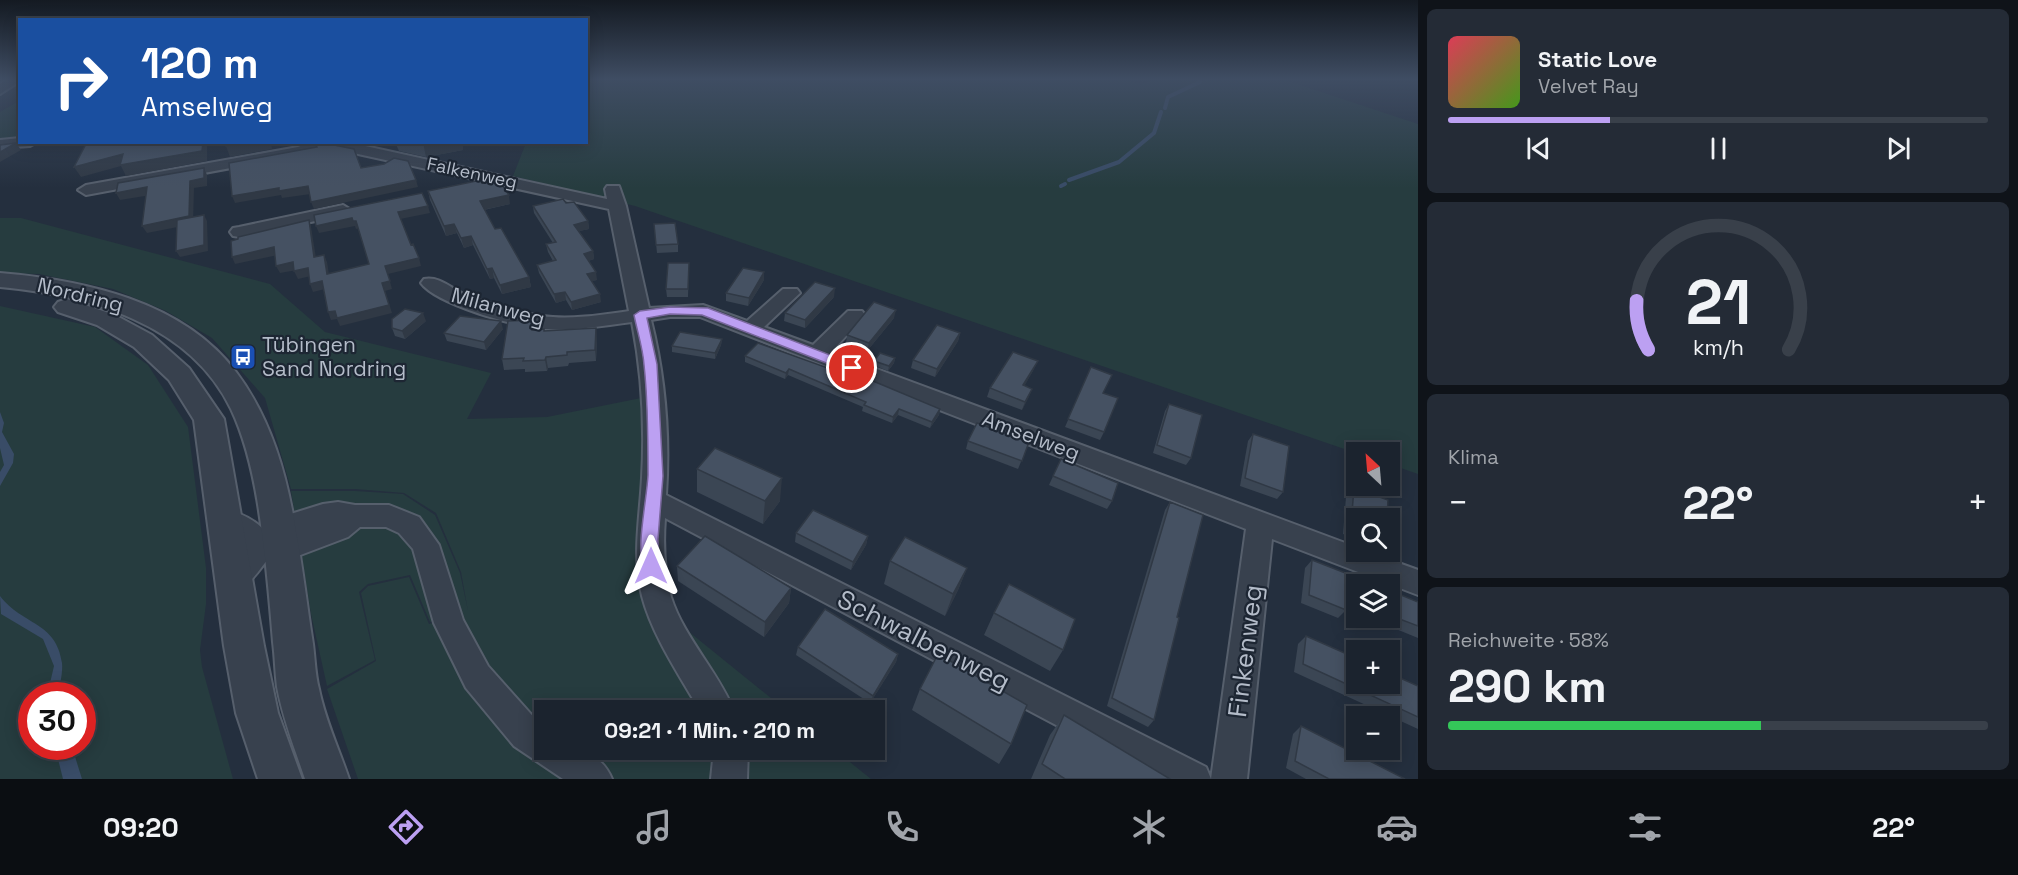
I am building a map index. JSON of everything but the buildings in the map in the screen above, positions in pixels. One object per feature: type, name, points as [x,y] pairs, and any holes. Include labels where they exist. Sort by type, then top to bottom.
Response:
[{"type":"street","points":[[0,144],[18,143]]},
{"type":"street","points":[[86,190],[301,152],[320,144]]},
{"type":"street","name":"Falkenweg","points":[[335,144],[482,175],[616,197],[640,315]]},
{"type":"street","points":[[448,188],[482,175]]},
{"type":"street","points":[[239,232],[355,207]]},
{"type":"street","name":"Nordring","points":[[0,280],[26,281],[82,291],[126,305],[169,327],[213,362],[244,406],[256,434],[299,693],[327,779]]},
{"type":"street","name":"Milanweg","points":[[431,283],[451,297],[522,319],[544,323],[576,323],[640,315]]},
{"type":"street","points":[[750,329],[790,293]]},
{"type":"street","name":"Nordring","points":[[0,295],[62,305],[106,320],[143,341],[179,374],[208,419],[257,713],[280,779]]},
{"type":"street","name":"Amselweg","points":[[640,315],[670,311],[704,311],[1418,583]]},
{"type":"street","points":[[640,315],[651,364],[655,501],[650,548],[651,566],[657,598],[684,654],[711,700]]},
{"type":"street","points":[[817,354],[855,315]]},
{"type":"street","name":"Schwalbenweg","points":[[655,501],[1194,779]]},
{"type":"street","points":[[233,579],[275,541],[338,529],[355,516],[389,516],[408,525],[425,545],[449,624],[477,677],[526,734],[534,739]]},
{"type":"street","points":[[226,521],[275,541]]},
{"type":"street","name":"Finkenweg","points":[[1229,779],[1260,523]]},
{"type":"street","points":[[566,760],[594,779]]},
{"type":"street","points":[[729,779],[730,760]]},
{"type":"green space","points":[[0,115],[18,115],[18,141],[0,142]]},
{"type":"green space","points":[[588,115],[1392,115],[1418,124],[1418,474],[1400,468],[1400,442],[1346,442],[1346,450],[635,206],[513,176],[526,144],[588,144]]},
{"type":"green space","points":[[0,218],[21,218],[270,284],[325,332],[491,373],[467,419],[547,417],[646,397],[645,593],[773,700],[534,700],[534,760],[847,760],[871,779],[358,779],[327,689],[376,661],[361,593],[368,586],[409,577],[429,624],[459,614],[430,622],[410,575],[368,584],[359,592],[375,660],[327,686],[311,614],[291,491],[403,494],[435,515],[460,573],[468,611],[461,572],[436,513],[404,493],[355,489],[291,489],[265,398],[212,338],[166,311],[113,289],[39,274],[0,273]]},
{"type":"green space","points":[[0,306],[95,327],[148,365],[188,427],[206,568],[206,604],[200,650],[202,667],[233,779],[0,779]]},
{"type":"water","points":[[0,412],[4,423],[2,432],[14,454],[13,463],[0,486],[0,472],[4,465],[0,448]]},
{"type":"water","points":[[0,596],[9,606],[46,631],[59,649],[62,663],[61,682],[50,682],[54,666],[43,639],[1,614]]},
{"type":"water","points":[[58,760],[76,760],[82,779],[63,779]]},
{"type":"waterway","points":[[1069,180],[1119,162],[1154,133],[1160,115]]},
{"type":"waterway","points":[[1061,186],[1065,184]]},
{"type":"place","name":"Tübingen Sand Nordring","points":[[243,357]]},
{"type":"route","points":[[651,566],[650,539],[655,501],[651,364],[640,315],[670,311],[704,311],[852,368]]}]
